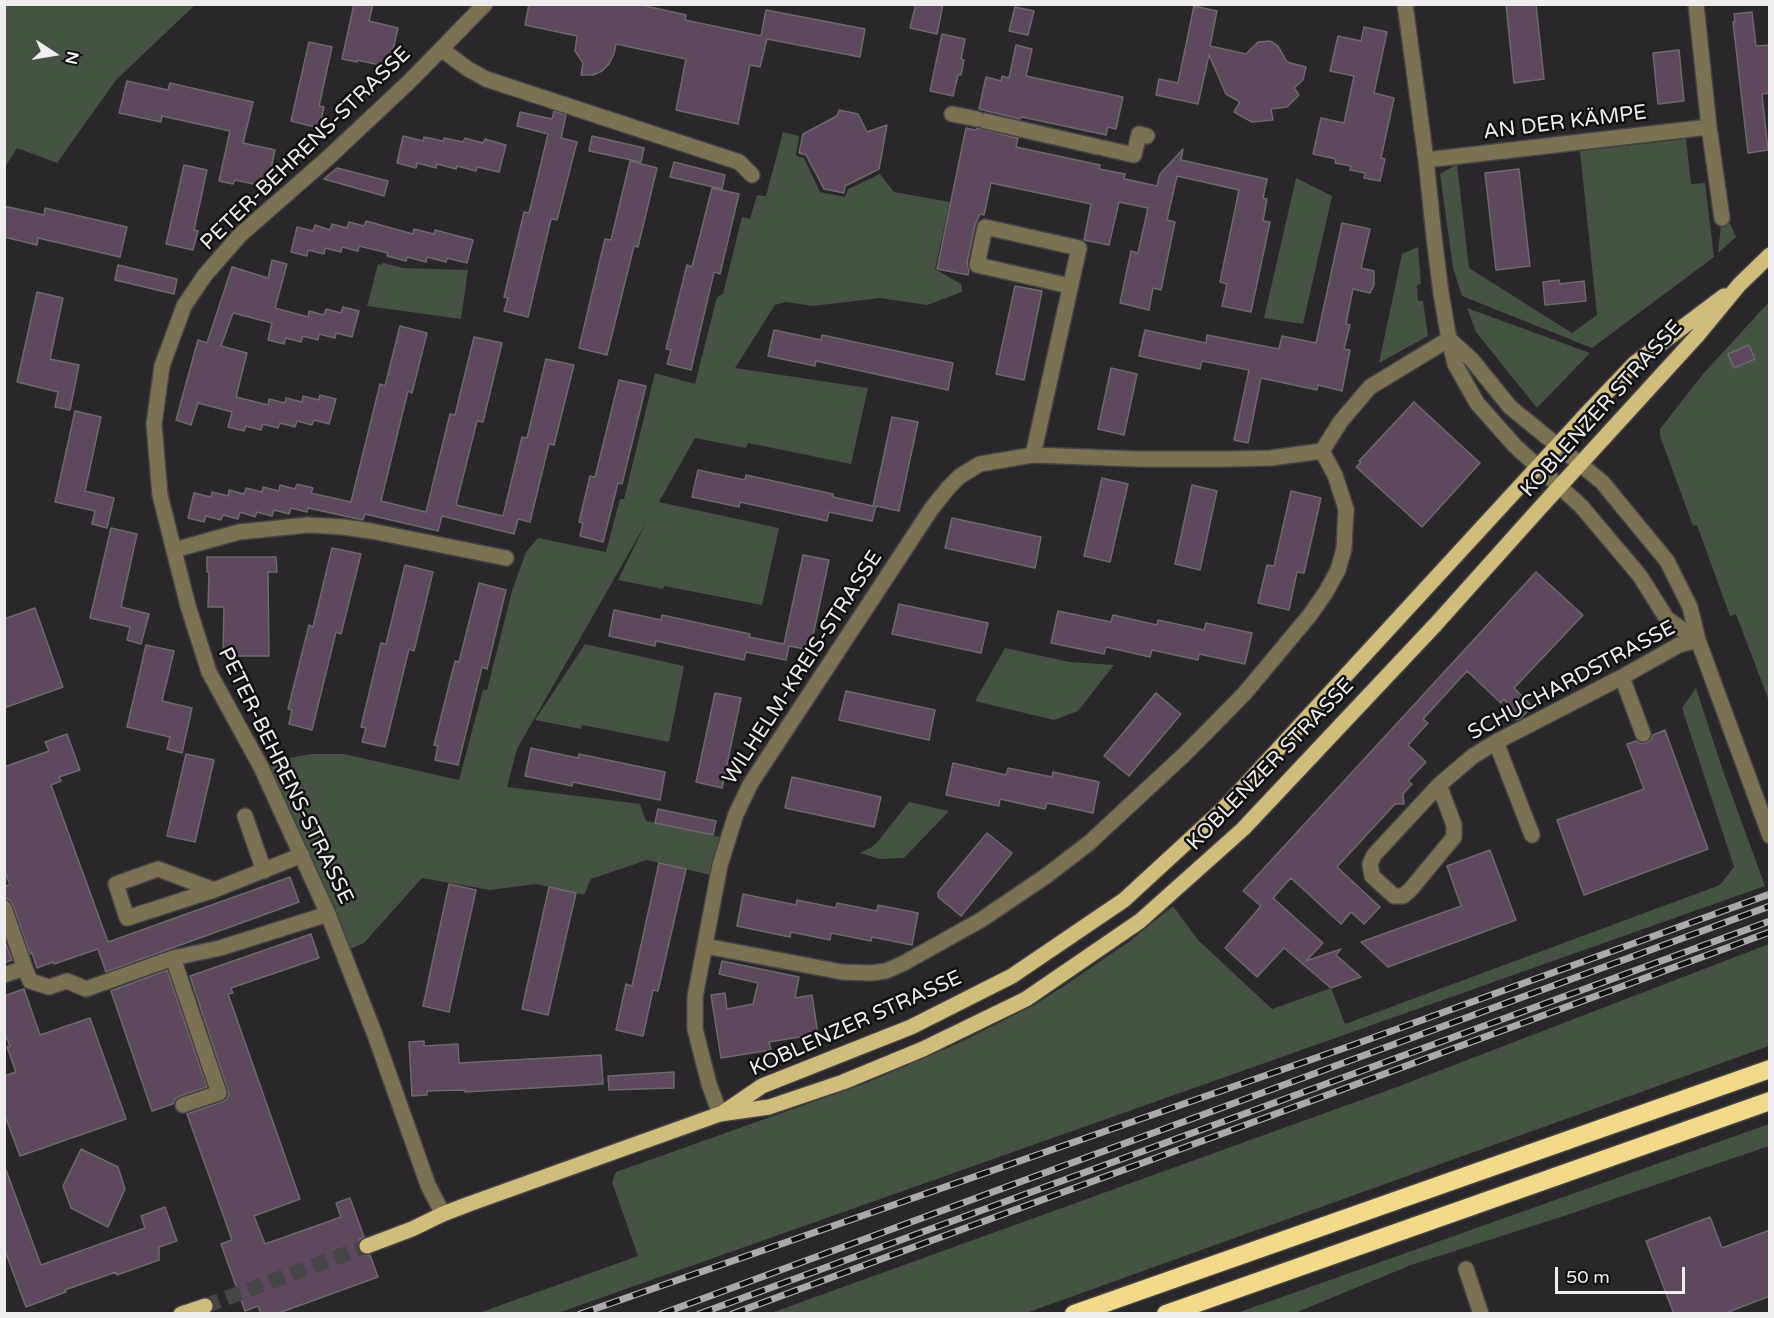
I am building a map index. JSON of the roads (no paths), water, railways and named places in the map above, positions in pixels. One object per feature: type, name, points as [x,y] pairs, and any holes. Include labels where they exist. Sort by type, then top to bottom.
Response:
[{"type":"highway","points":[[1074,1314],[1770,1069]]},
{"type":"highway","points":[[1166,1314],[1770,1101]]},
{"type":"main road","name":"KOBLENZER STRASSE","points":[[367,1246],[443,1214],[720,1114],[769,1107],[843,1083],[923,1049],[1026,999],[1140,921],[1243,829],[1436,624],[1698,336],[1739,285],[1770,255]]},
{"type":"main road","name":"KOBLENZER STRASSE","points":[[720,1114],[762,1086],[911,1027],[1012,976],[1124,900],[1224,808],[1635,363],[1739,285]]},
{"type":"main road","points":[[181,1314],[205,1306]]},
{"type":"street","name":"PETER-BEHRENS-STRASSE","points":[[443,1214],[428,1185],[375,1035],[328,914],[261,767],[209,672],[188,606],[160,495],[153,424],[162,366],[184,306],[205,275],[240,235],[329,157],[411,80],[486,4]]},
{"type":"street","points":[[1394,4],[1405,5],[1434,237],[1449,339],[1455,364],[1477,403],[1515,446],[1581,506],[1640,576],[1667,619],[1698,640]]},
{"type":"street","points":[[1696,4],[1709,127],[1722,218]]},
{"type":"street","points":[[441,49],[486,79],[739,162],[752,175]]},
{"type":"street","points":[[952,114],[1134,155],[1138,134],[1146,136]]},
{"type":"street","name":"AN DER KÄMPE","points":[[1426,160],[1709,127]]},
{"type":"street","points":[[1033,455],[1079,248],[986,228],[977,265],[1070,286]]},
{"type":"street","points":[[1449,339],[1472,360],[1510,407],[1602,482],[1667,561],[1690,607],[1698,640],[1770,836]]},
{"type":"street","points":[[705,946],[842,972],[871,973],[886,970],[902,964],[981,920],[1046,876],[1089,843],[1186,753],[1245,693],[1310,615],[1338,570],[1344,549],[1346,508],[1335,475],[1322,451],[1341,421],[1370,387],[1449,339]]},
{"type":"street","name":"WILHELM-KREIS-STRASSE","points":[[720,1114],[695,1029],[695,997],[720,865],[742,800],[756,775],[932,508],[949,486],[980,464],[1033,455],[1139,459],[1228,459],[1271,458],[1322,451]]},
{"type":"street","points":[[174,550],[239,532],[308,525],[343,526],[506,558]]},
{"type":"street","name":"SCHUCHARDSTRASSE","points":[[1439,785],[1454,825],[1454,837],[1411,889],[1403,896],[1394,896],[1372,876],[1370,864],[1374,855],[1439,785],[1473,756],[1679,645],[1698,640]]},
{"type":"street","points":[[1622,677],[1643,734]]},
{"type":"street","points":[[1496,742],[1532,835]]},
{"type":"street","points":[[245,816],[264,871]]},
{"type":"street","points":[[214,890],[158,869],[116,884],[127,918],[214,890],[302,855]]},
{"type":"street","points":[[4,908],[30,981],[49,987],[67,981],[86,989],[173,958],[220,948],[328,914]]},
{"type":"street","points":[[173,958],[219,1093],[183,1105]]},
{"type":"street","points":[[4,975],[25,968]]},
{"type":"street","points":[[1466,1269],[1481,1314]]},
{"type":"tunnel","points":[[205,1306],[367,1246]]},
{"type":"railway","points":[[580,1314],[1353,1045],[1770,894]]},
{"type":"railway","points":[[661,1314],[1770,906]]},
{"type":"railway","points":[[699,1314],[1770,921]]},
{"type":"railway","points":[[732,1314],[1770,932]]}]
